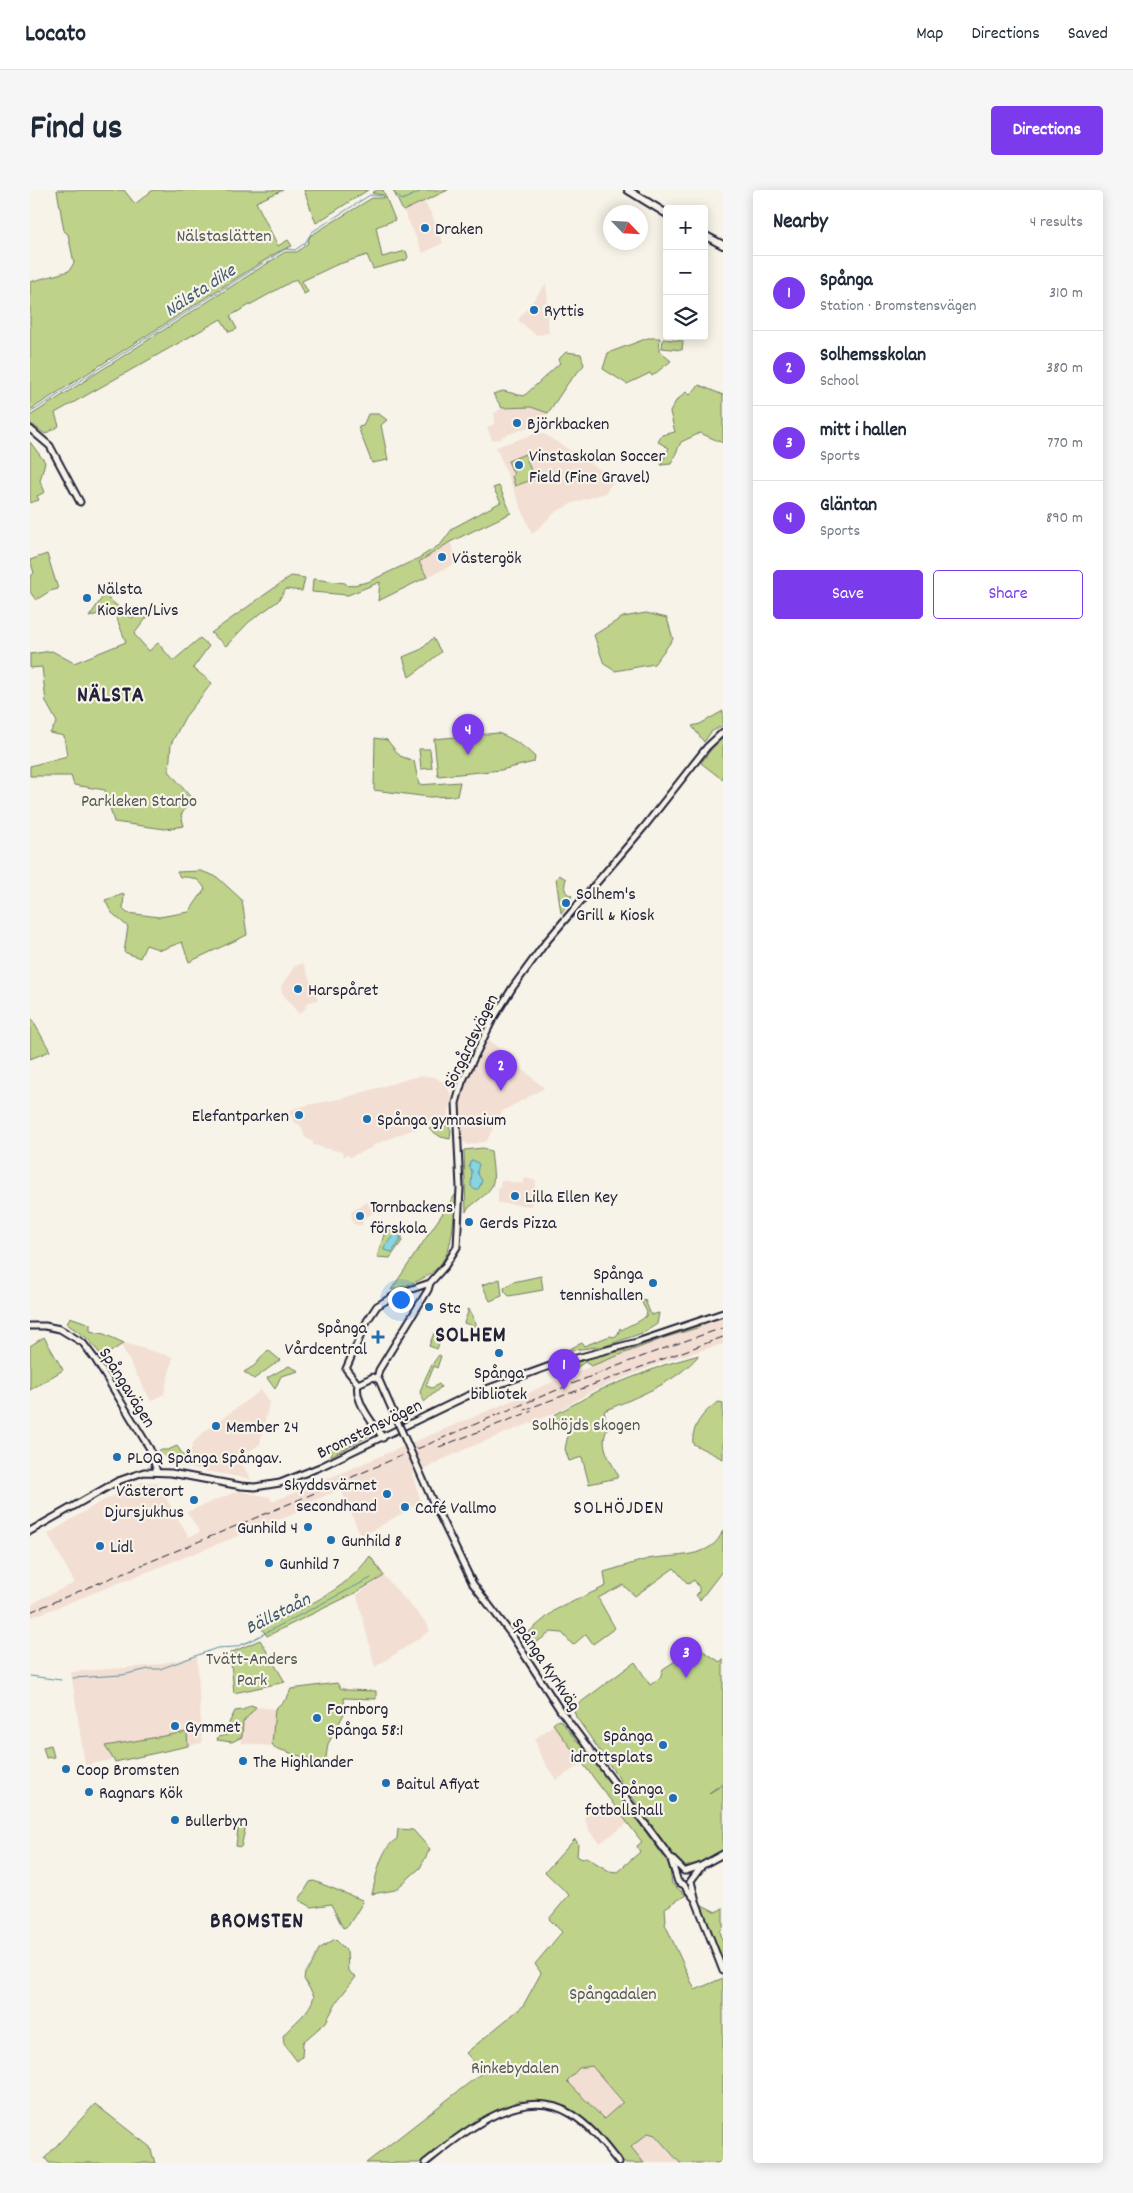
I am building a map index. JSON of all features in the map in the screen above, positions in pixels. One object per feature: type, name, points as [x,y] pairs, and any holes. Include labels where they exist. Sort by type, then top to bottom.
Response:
[{"type":"main road","points":[[628,190],[663,212]]},
{"type":"main road","points":[[708,237],[723,245]]},
{"type":"street","points":[[30,429],[50,446],[80,502]]},
{"type":"street","name":"Sörgårdsvägen","points":[[358,1384],[346,1369],[352,1352],[377,1306],[389,1298],[430,1283],[445,1266],[457,1247],[460,1188],[456,1102],[462,1082],[490,1025],[513,987],[546,942],[644,827],[707,747],[723,732]]},
{"type":"street","points":[[384,1438],[360,1401],[356,1390],[358,1384],[370,1378],[377,1378],[379,1370],[428,1290],[430,1283]]},
{"type":"street","name":"Bromstensvägen","points":[[30,1531],[118,1481],[144,1472],[157,1472],[241,1486],[271,1485],[300,1476],[384,1438],[467,1396],[525,1374],[637,1342],[723,1313]]},
{"type":"street","name":"Spångavägen","points":[[30,1326],[60,1329],[83,1343],[95,1359],[150,1449],[157,1472]]},
{"type":"street","name":"Spånga Kyrkväg","points":[[377,1378],[382,1385],[433,1502],[473,1584],[511,1634],[560,1710],[670,1857],[685,1871]]},
{"type":"street","points":[[696,1901],[684,1885],[678,1882],[677,1876],[723,1854]]},
{"type":"street","name":"Spånga Kyrkväg","points":[[670,1857],[677,1876]]},
{"type":"street","points":[[684,1885],[691,1880],[701,1866]]},
{"type":"street","points":[[685,1871],[690,1873],[696,1901],[723,1971]]},
{"type":"street","points":[[425,2163],[463,2136],[509,2108],[525,2104],[541,2104],[556,2107],[571,2114],[588,2127],[619,2163]]},
{"type":"shaded area","name":"Draken","points":[[424,202],[431,213],[443,243],[423,253],[404,211]]},
{"type":"shaded area","name":"Ryttis","points":[[546,284],[548,302],[541,305],[541,309],[546,309],[549,333],[536,335],[518,320]]},
{"type":"shaded area","name":"Björkbacken","points":[[531,407],[548,413],[537,428],[530,430],[529,427],[501,437],[502,439],[492,440],[487,427],[495,422],[494,413],[502,408]]},
{"type":"shaded area","points":[[542,433],[601,470],[613,482],[605,493],[573,503],[557,511],[532,534],[496,447]]},
{"type":"shaded area","name":"Västergök","points":[[450,542],[459,562],[427,577],[419,562]]},
{"type":"shaded area","name":"Harspåret","points":[[303,963],[318,1000],[309,1002],[305,1005],[306,1008],[299,1014],[282,993],[281,986],[295,966]]},
{"type":"shaded area","points":[[487,1038],[544,1088],[503,1111],[498,1117],[487,1141],[468,1145],[462,1140],[461,1103],[466,1083]]},
{"type":"shaded area","name":"Spånga gymnasium","points":[[418,1076],[434,1077],[446,1084],[452,1097],[448,1116],[373,1145],[373,1147],[350,1157],[348,1155],[344,1156],[342,1152],[313,1145],[313,1142],[305,1137],[301,1126],[294,1122],[289,1111],[298,1107],[344,1098]]},
{"type":"shaded area","name":"Lilla Ellen Key","points":[[525,1178],[536,1181],[531,1206],[498,1203],[498,1188],[500,1188],[501,1180],[523,1184]]},
{"type":"shaded area","name":"Tornbackens förskola","points":[[367,1202],[373,1213],[363,1219],[362,1226],[353,1224],[351,1212]]},
{"type":"shaded area","points":[[723,1319],[723,1344],[665,1361],[592,1391],[553,1414],[463,1450],[412,1474],[421,1502],[361,1537],[341,1489],[308,1503],[294,1514],[30,1618],[30,1606],[42,1598],[75,1583],[48,1534],[95,1505],[142,1482],[157,1483],[189,1537],[200,1532],[187,1512],[238,1491],[270,1497],[272,1502],[604,1361]]},
{"type":"shaded area","points":[[124,1343],[173,1357],[164,1394],[151,1401],[121,1345]]},
{"type":"shaded area","points":[[261,1390],[269,1403],[260,1444],[245,1454],[243,1466],[251,1479],[172,1465],[190,1452],[193,1443],[204,1432]]},
{"type":"shaded area","points":[[384,1576],[427,1624],[430,1631],[375,1667],[357,1595]]},
{"type":"shaded area","points":[[197,1656],[202,1743],[85,1765],[71,1672],[149,1666]]},
{"type":"shaded area","points":[[256,1707],[275,1709],[271,1746],[241,1743],[243,1722]]},
{"type":"shaded area","points":[[552,1726],[556,1727],[583,1763],[556,1780],[540,1755],[535,1739]]},
{"type":"shaded area","points":[[600,1804],[606,1812],[615,1806],[628,1823],[600,1843],[590,1832],[584,1817],[589,1812],[588,1809]]},
{"type":"shaded area","points":[[592,2066],[623,2103],[604,2120],[567,2081],[578,2068]]},
{"type":"shaded area","points":[[648,2133],[655,2135],[680,2163],[644,2163],[631,2147]]},
{"type":"green space","name":"Nälstaslätten","points":[[57,190],[124,190],[135,204],[153,190],[283,190],[256,202],[278,246],[288,240],[292,246],[276,253],[30,410],[30,282],[69,271],[74,263],[68,234],[64,231]]},
{"type":"green space","name":"Nälstaslätten","points":[[304,190],[368,190],[316,223]]},
{"type":"green space","name":"Nälstaslätten","points":[[377,190],[383,190],[395,220],[376,227],[382,257],[406,251],[408,257],[406,260],[373,269],[367,255],[336,265],[302,281],[308,292],[304,294],[296,279],[230,316],[237,329],[229,332],[221,319],[55,413],[59,426],[45,434],[30,423],[30,416],[285,252],[297,252],[307,244],[310,236],[372,198],[384,198],[383,195],[372,193]]},
{"type":"green space","points":[[393,190],[448,190],[403,211]]},
{"type":"green space","points":[[648,338],[660,338],[659,351],[671,361],[652,376],[650,373],[627,384],[603,369],[608,353]]},
{"type":"green space","points":[[663,339],[683,341],[682,350],[662,348]]},
{"type":"green space","points":[[566,352],[581,354],[584,365],[568,383],[548,413],[531,407],[502,408],[493,394],[503,391],[524,396],[560,363],[558,360]]},
{"type":"green space","points":[[699,385],[723,395],[723,443],[700,433],[681,442],[671,464],[661,465],[669,448],[658,442],[662,435],[675,432],[670,412],[676,401],[686,392],[690,395]]},
{"type":"green space","points":[[368,414],[379,414],[387,420],[381,425],[388,460],[372,463],[358,427],[363,426]]},
{"type":"green space","points":[[30,442],[45,462],[40,481],[45,492],[37,496],[39,500],[30,503]]},
{"type":"green space","points":[[525,454],[534,479],[515,486],[512,476],[514,475],[508,461]]},
{"type":"green space","points":[[499,486],[511,513],[450,542],[419,562],[427,577],[378,601],[380,582],[348,595],[312,592],[313,579],[345,583],[348,586],[368,582],[419,558],[441,544],[453,528],[501,502],[493,488]]},
{"type":"green space","points":[[47,554],[58,589],[50,591],[36,600],[30,592],[30,577],[34,573],[30,560]]},
{"type":"green space","points":[[291,576],[305,578],[302,591],[286,589],[278,601],[249,622],[226,646],[211,633]]},
{"type":"green space","name":"Parkleken Starbo","points":[[104,595],[132,618],[141,609],[148,616],[134,634],[149,651],[158,643],[173,661],[200,638],[209,646],[193,668],[212,683],[185,717],[171,744],[169,771],[192,799],[181,815],[184,826],[165,829],[114,822],[105,790],[74,785],[71,776],[30,776],[30,766],[67,756],[64,736],[50,733],[57,722],[46,702],[42,667],[30,668],[30,654],[52,651],[74,663],[126,642],[113,609],[89,617]]},
{"type":"green space","points":[[646,613],[667,618],[673,639],[654,664],[615,671],[604,664],[594,635],[623,617]]},
{"type":"green space","points":[[433,638],[441,652],[409,677],[403,657],[422,649]]},
{"type":"green space","points":[[723,711],[723,725],[711,732],[704,742],[692,726],[700,724]]},
{"type":"green space","points":[[498,733],[526,749],[535,757],[534,762],[501,770],[438,776],[434,739]]},
{"type":"green space","points":[[375,738],[387,740],[400,756],[414,761],[419,785],[460,782],[457,796],[429,797],[374,790]]},
{"type":"green space","points":[[723,738],[723,780],[701,763],[713,747]]},
{"type":"green space","points":[[419,749],[430,749],[432,768],[421,769]]},
{"type":"green space","points":[[201,871],[217,877],[242,900],[247,935],[189,962],[182,942],[161,950],[146,945],[140,958],[124,952],[128,927],[111,912],[105,900],[124,894],[123,909],[127,913],[159,917],[189,912],[205,889],[198,880],[180,877],[177,872]]},
{"type":"green space","points":[[559,875],[566,879],[566,891],[572,896],[569,901],[563,900],[565,908],[561,913],[556,878]]},
{"type":"green space","points":[[30,1016],[50,1051],[30,1059]]},
{"type":"green space","points":[[448,1125],[451,1130],[450,1139],[441,1137],[429,1129]]},
{"type":"green space","points":[[483,1148],[491,1151],[492,1185],[466,1212],[464,1150]]},
{"type":"green space","points":[[455,1195],[452,1232],[444,1258],[437,1268],[426,1276],[391,1290]]},
{"type":"green space","points":[[387,1225],[402,1233],[402,1241],[390,1258],[377,1257]]},
{"type":"green space","points":[[541,1276],[543,1290],[509,1296],[505,1292],[504,1288],[513,1282]]},
{"type":"green space","points":[[500,1279],[502,1296],[490,1301],[482,1285]]},
{"type":"green space","points":[[645,1300],[651,1315],[659,1313],[657,1324],[645,1332],[605,1346],[565,1351],[582,1343],[584,1346],[610,1336],[614,1337],[618,1334],[620,1328],[622,1330],[646,1316],[647,1312],[641,1301]]},
{"type":"green space","points":[[467,1309],[478,1328],[464,1323],[468,1312]]},
{"type":"green space","points":[[70,1317],[90,1324],[90,1331],[104,1334],[124,1343],[103,1357],[88,1339],[67,1324]]},
{"type":"green space","points":[[700,1324],[700,1327],[667,1337],[591,1366],[585,1362],[576,1368],[562,1372],[561,1366],[579,1359],[628,1350]]},
{"type":"green space","points":[[434,1333],[442,1336],[437,1349],[429,1346]]},
{"type":"green space","points":[[44,1337],[63,1370],[30,1390],[30,1346]]},
{"type":"green space","points":[[268,1350],[280,1360],[254,1379],[244,1372],[254,1366]]},
{"type":"green space","points":[[439,1355],[441,1356],[437,1368],[434,1366],[426,1386],[432,1388],[439,1384],[441,1387],[424,1402],[420,1392],[428,1372]]},
{"type":"green space","name":"Solhöjds skogen","points":[[699,1355],[679,1374],[642,1395],[604,1411],[608,1428],[604,1440],[606,1452],[618,1475],[617,1478],[589,1484],[582,1457],[569,1461],[565,1449],[568,1435],[563,1422],[550,1420],[556,1414],[600,1390],[664,1365]]},
{"type":"green space","points":[[289,1366],[299,1371],[281,1376],[275,1389],[267,1378]]},
{"type":"green space","points":[[719,1402],[723,1403],[723,1459],[693,1444],[696,1425],[713,1405]]},
{"type":"green space","points":[[367,1425],[371,1431],[369,1436],[331,1456],[331,1445]]},
{"type":"green space","points":[[177,1446],[184,1456],[172,1465],[159,1450],[168,1450]]},
{"type":"green space","points":[[723,1530],[723,1570],[700,1600],[696,1595],[699,1592],[699,1587],[694,1580],[688,1584],[674,1568],[635,1596],[623,1585],[598,1598],[615,1628],[593,1644],[586,1634],[573,1645],[562,1633],[551,1632],[530,1647],[523,1637],[555,1610],[606,1586],[604,1572],[648,1559],[681,1556],[702,1551],[718,1540]]},
{"type":"green space","points":[[370,1556],[384,1576],[355,1593],[267,1636],[261,1628],[335,1590],[360,1569]]},
{"type":"green space","name":"Tvätt-Anders Park","points":[[260,1640],[285,1682],[234,1693],[230,1653]]},
{"type":"green space","name":"Spånga idrottsplats","points":[[697,1647],[720,1662],[723,1659],[723,1783],[709,1793],[723,1785],[723,1850],[691,1868],[680,1865],[576,1717],[573,1708],[635,1662],[650,1685],[660,1678],[663,1669]]},
{"type":"green space","points":[[337,1683],[340,1688],[347,1690],[376,1691],[376,1699],[344,1698],[345,1712],[328,1744],[325,1764],[275,1748],[272,1744],[275,1709],[287,1698],[291,1689]]},
{"type":"green space","points":[[251,1705],[256,1707],[243,1722],[242,1737],[232,1742],[217,1740],[218,1737],[228,1735],[231,1732],[229,1723],[235,1711],[243,1710]]},
{"type":"green space","name":"Spångadalen","points":[[558,1720],[561,1721],[578,1743],[582,1745],[669,1864],[672,1884],[686,1895],[665,1908],[665,1924],[695,1990],[723,1978],[723,2163],[680,2163],[655,2135],[648,2133],[631,2147],[644,2163],[623,2163],[591,2127],[572,2111],[544,2102],[518,2101],[489,2115],[419,2163],[366,2163],[483,2072],[466,2053],[523,2006],[541,1973],[535,1964],[562,1932],[549,1919],[569,1895],[545,1872],[575,1839],[578,1844],[577,1856],[582,1859],[586,1857],[609,1871],[617,1872],[640,1852],[637,1846],[642,1842],[553,1724]],"holes":[[[592,2066],[623,2102],[604,2119],[567,2081],[579,2068]]]},
{"type":"green space","points":[[187,1732],[188,1746],[115,1762],[105,1746]]},
{"type":"green space","points":[[51,1745],[54,1757],[46,1758],[43,1747]]},
{"type":"green space","points":[[239,1820],[247,1821],[241,1847],[236,1846]]},
{"type":"green space","points":[[398,1829],[413,1830],[430,1849],[420,1868],[395,1890],[372,1894],[383,1856],[386,1849],[397,1839]]},
{"type":"green space","points":[[314,1881],[362,1900],[363,1902],[348,1926],[343,1928],[331,1904],[312,1907],[299,1900],[310,1882]]},
{"type":"green space","points":[[700,1904],[716,1912],[723,1908],[723,1928],[720,1931],[723,1942],[723,1961]]},
{"type":"green space","points":[[335,1939],[347,1951],[348,1971],[356,1977],[337,2001],[326,2022],[303,2042],[302,2057],[297,2061],[284,2044],[283,2036],[306,2012],[312,2002],[314,1996],[304,1979],[305,1973],[311,1966],[319,1949]]},
{"type":"green space","points":[[95,2104],[150,2147],[155,2163],[49,2163],[45,2158]]},
{"type":"water","points":[[473,1160],[479,1164],[477,1172],[482,1181],[479,1188],[475,1190],[471,1186],[472,1171],[469,1167],[470,1162]]},
{"type":"water","points":[[396,1232],[400,1234],[400,1241],[392,1252],[384,1250],[384,1247]]},
{"type":"waterway","points":[[396,194],[402,200],[424,190]]},
{"type":"waterway","name":"Nälsta dike","points":[[30,413],[285,249],[295,250],[305,243],[312,232],[370,195],[382,196]]},
{"type":"waterway","name":"Bällstaån","points":[[73,1678],[122,1675],[149,1669],[160,1669],[217,1648],[235,1647],[371,1578]]},
{"type":"waterway","name":"Bällstaån","points":[[30,1676],[61,1680]]},
{"type":"railway","points":[[30,1612],[477,1423],[640,1357],[723,1328]]},
{"type":"railway","points":[[524,1410],[723,1337]]},
{"type":"railway","points":[[439,1447],[532,1411]]},
{"type":"place","name":"Draken","points":[[425,228]]},
{"type":"place","name":"Ryttis","points":[[534,310]]},
{"type":"place","name":"Björkbacken","points":[[517,423]]},
{"type":"place","name":"Vinstaskolan Soccer Field (Fine Gravel)","points":[[519,465]]},
{"type":"place","name":"Västergök","points":[[442,557]]},
{"type":"place","name":"Nälsta Kiosken/Livs","points":[[87,598]]},
{"type":"place","name":"Gläntan","points":[[468,755]]},
{"type":"place","name":"Solhem's Grill & Kiosk","points":[[566,903]]},
{"type":"place","name":"Harspåret","points":[[298,989]]},
{"type":"place","name":"Solhemsskolan","points":[[501,1091]]},
{"type":"place","name":"Elefantparken","points":[[299,1115]]},
{"type":"place","name":"Spånga gymnasium","points":[[367,1119]]},
{"type":"place","name":"Lilla Ellen Key","points":[[515,1196]]},
{"type":"place","name":"Tornbackens förskola","points":[[360,1216]]},
{"type":"place","name":"Gerds Pizza","points":[[469,1222]]},
{"type":"place","name":"Spånga tennishallen","points":[[653,1283]]},
{"type":"place","name":"Stc","points":[[429,1307]]},
{"type":"place","name":"Spånga Vårdcentral","points":[[378,1337]]},
{"type":"place","name":"Spånga bibliotek","points":[[499,1353]]},
{"type":"place","name":"Spånga","points":[[564,1390]]},
{"type":"place","name":"Member 24","points":[[216,1426]]},
{"type":"place","name":"PLOQ Spånga Spångav.","points":[[117,1457]]},
{"type":"place","name":"Skyddsvärnet secondhand","points":[[387,1494]]},
{"type":"place","name":"Västerort Djursjukhus","points":[[194,1500]]},
{"type":"place","name":"Café Vallmo","points":[[405,1507]]},
{"type":"place","name":"Gunhild 4","points":[[308,1527]]},
{"type":"place","name":"Gunhild 8","points":[[331,1540]]},
{"type":"place","name":"Lidl","points":[[100,1546]]},
{"type":"place","name":"Gunhild 7","points":[[269,1563]]},
{"type":"place","name":"mitt i hallen","points":[[686,1678]]},
{"type":"place","name":"Fornborg Spånga 58:1","points":[[317,1718]]},
{"type":"place","name":"Gymmet","points":[[175,1726]]},
{"type":"place","name":"Spånga idrottsplats","points":[[663,1745]]},
{"type":"place","name":"The Highlander","points":[[243,1761]]},
{"type":"place","name":"Coop Bromsten","points":[[66,1769]]},
{"type":"place","name":"Baitul Afiyat","points":[[386,1783]]},
{"type":"place","name":"Ragnars Kök","points":[[89,1792]]},
{"type":"place","name":"Spånga fotbollshall","points":[[673,1798]]},
{"type":"place","name":"Bullerbyn","points":[[175,1820]]},
{"type":"district","name":"NÄLSTA","points":[[111,693]]},
{"type":"district","name":"SOLHEM","points":[[471,1333]]},
{"type":"district","name":"SOLHÖJDEN","points":[[619,1506]]},
{"type":"district","name":"BROMSTEN","points":[[257,1919]]},
{"type":"park label","name":"Rinkebydalen","points":[[515,2067]]}]
